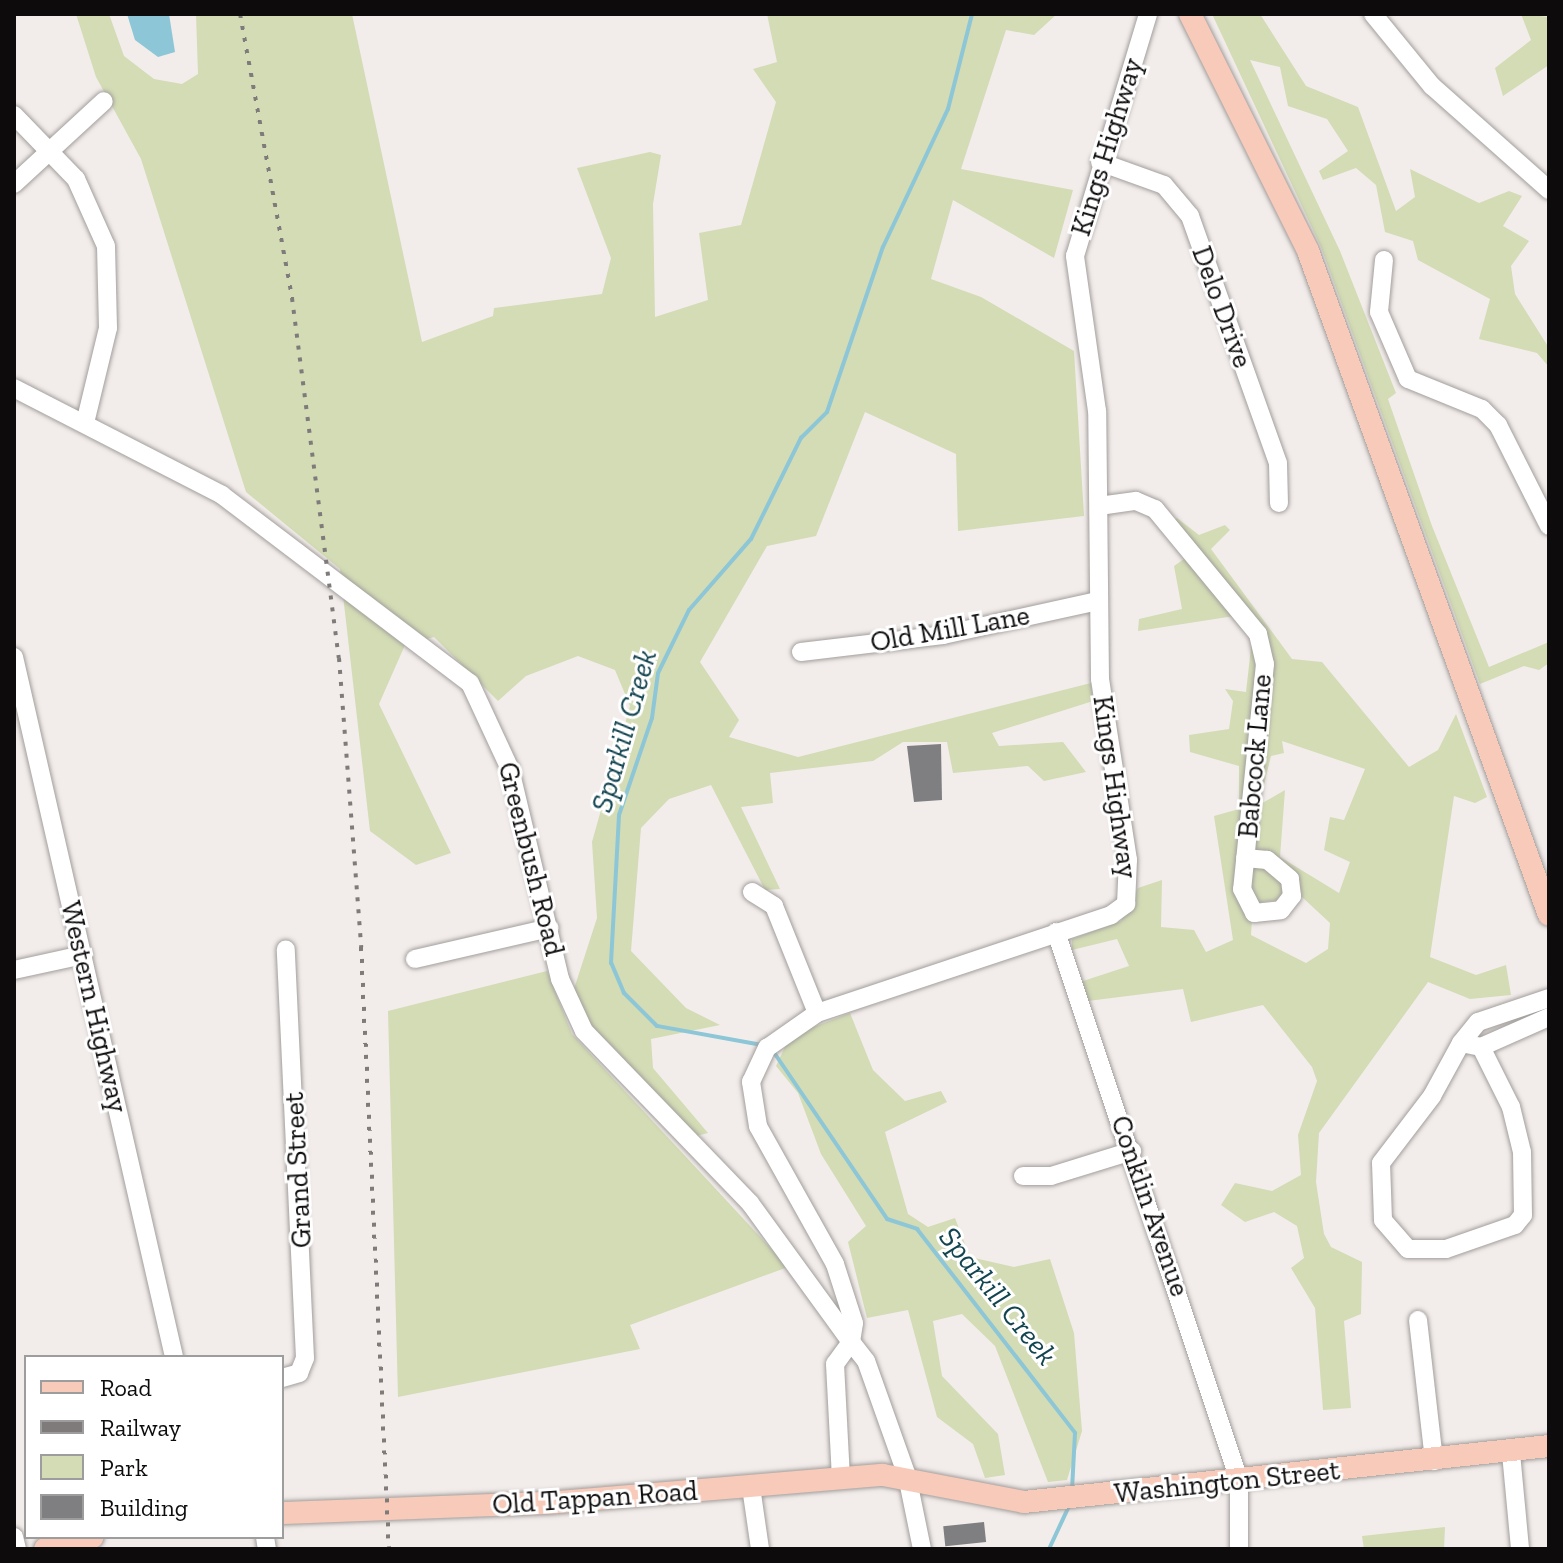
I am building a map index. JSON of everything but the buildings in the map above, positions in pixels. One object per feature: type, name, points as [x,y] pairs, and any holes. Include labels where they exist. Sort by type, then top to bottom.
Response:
[{"type":"main road","points":[[1190,14],[1308,251],[1549,915]]},
{"type":"main road","name":"Washington Street","points":[[907,1476],[987,1499],[1072,1498],[1511,1453],[1549,1446]]},
{"type":"main road","name":"Old Tappan Road","points":[[284,1513],[907,1476]]},
{"type":"main road","points":[[45,1549],[85,1539]]},
{"type":"street","name":"Kings Highway","points":[[922,1549],[907,1476],[866,1361],[851,1342],[854,1323],[830,1252],[752,1103],[751,1082],[767,1048],[817,1013],[1111,915],[1126,904],[1131,884],[1104,725],[1098,601],[1097,411],[1075,256],[1100,162],[1148,14]]},
{"type":"street","points":[[1373,14],[1449,104],[1549,190]]},
{"type":"street","points":[[14,184],[104,101]]},
{"type":"street","points":[[14,115],[76,179],[106,246],[108,328],[85,423]]},
{"type":"street","name":"Delo Drive","points":[[1100,162],[1164,185],[1190,216],[1278,463],[1279,503]]},
{"type":"street","points":[[1384,260],[1379,312],[1408,379],[1482,409],[1498,425],[1549,526]]},
{"type":"street","name":"Greenbush Road","points":[[14,388],[222,495],[470,683],[510,769],[560,979],[584,1031],[750,1203],[822,1298],[851,1342]]},
{"type":"street","name":"Babcock Lane","points":[[1099,506],[1136,501],[1155,509],[1258,634],[1265,664],[1245,858]]},
{"type":"street","name":"Old Mill Lane","points":[[801,652],[943,635],[1098,601]]},
{"type":"street","name":"Western Highway","points":[[14,657],[174,1355]]},
{"type":"street","points":[[752,892],[774,906],[817,1013]]},
{"type":"street","points":[[415,959],[549,928]]},
{"type":"street","name":"Conklin Avenue","points":[[1056,932],[1132,1151],[1239,1480],[1239,1549]]},
{"type":"street","name":"Grand Street","points":[[284,1377],[299,1373],[305,1358],[286,949]]},
{"type":"street","points":[[14,970],[83,955]]},
{"type":"street","points":[[1481,1047],[1511,1107],[1522,1152],[1523,1215],[1515,1225],[1446,1249],[1408,1249],[1383,1220],[1381,1163],[1478,1022],[1549,998]]},
{"type":"street","points":[[1461,1043],[1481,1047],[1549,1017]]},
{"type":"street","points":[[1023,1176],[1051,1176],[1132,1151]]},
{"type":"street","points":[[822,1298],[830,1252]]},
{"type":"street","points":[[1418,1320],[1434,1461]]},
{"type":"street","points":[[841,1478],[835,1364],[851,1342]]},
{"type":"street","points":[[1511,1453],[1520,1549]]},
{"type":"street","points":[[751,1487],[760,1549]]},
{"type":"street","points":[[14,1537],[17,1549]]},
{"type":"green space","points":[[76,14],[109,14],[124,56],[154,79],[182,84],[198,74],[196,14],[352,14],[422,342],[493,316],[494,308],[602,294],[611,258],[577,168],[650,152],[661,155],[653,204],[655,317],[708,300],[699,233],[741,225],[776,102],[753,69],[777,62],[767,14],[1057,14],[1034,35],[1006,30],[961,169],[1073,190],[1054,258],[953,200],[931,279],[981,297],[1074,351],[1084,516],[958,531],[956,454],[865,412],[816,536],[767,546],[700,662],[739,720],[729,737],[798,757],[1091,683],[1093,701],[992,733],[999,746],[1063,742],[1086,772],[1044,781],[1028,766],[953,773],[947,742],[903,742],[873,761],[770,773],[773,803],[741,807],[780,889],[765,890],[711,785],[669,799],[641,828],[631,951],[686,1008],[720,1025],[651,1039],[653,1068],[708,1133],[696,1136],[591,1030],[572,995],[597,918],[592,842],[630,706],[615,670],[578,656],[526,676],[498,701],[434,637],[405,645],[379,704],[451,853],[416,865],[370,831],[340,569],[246,492],[141,159],[96,77]]},
{"type":"green space","points":[[1212,14],[1260,14],[1306,86],[1358,107],[1396,211],[1415,197],[1410,169],[1479,203],[1509,191],[1522,196],[1503,226],[1529,241],[1511,266],[1515,294],[1549,348],[1549,367],[1537,353],[1479,339],[1490,299],[1418,260],[1413,241],[1385,232],[1376,185],[1356,168],[1323,180],[1319,171],[1348,151],[1327,119],[1288,106],[1280,67],[1250,60],[1340,251],[1396,393],[1388,399],[1432,526],[1489,667],[1549,642],[1549,663],[1539,670],[1524,666],[1480,684],[1321,247]]},
{"type":"green space","points":[[1521,14],[1549,17],[1549,65],[1503,96],[1495,68],[1531,40]]},
{"type":"green space","points":[[1177,518],[1199,535],[1225,525],[1230,530],[1211,549],[1292,659],[1322,662],[1409,767],[1438,750],[1456,714],[1487,797],[1475,803],[1454,796],[1430,957],[1476,975],[1506,965],[1511,995],[1470,999],[1428,982],[1319,1133],[1316,1182],[1324,1234],[1331,1247],[1362,1262],[1361,1314],[1344,1321],[1351,1408],[1323,1410],[1315,1308],[1291,1268],[1304,1258],[1297,1226],[1274,1212],[1245,1222],[1221,1205],[1235,1183],[1272,1191],[1301,1175],[1298,1135],[1317,1081],[1312,1067],[1263,1005],[1191,1022],[1183,989],[1088,1001],[1080,982],[1129,966],[1117,939],[1072,950],[1072,939],[1121,921],[1138,888],[1162,880],[1161,927],[1194,930],[1206,952],[1233,940],[1214,816],[1239,809],[1239,766],[1190,752],[1189,735],[1229,729],[1233,701],[1225,689],[1246,692],[1252,639],[1234,616],[1138,631],[1139,619],[1182,609],[1174,566],[1184,559],[1164,528]],"holes":[[[1282,741],[1365,769],[1344,820],[1330,817],[1324,850],[1350,862],[1339,893],[1280,857],[1285,790],[1259,805],[1271,756],[1284,753]],[[1302,897],[1330,923],[1328,949],[1306,963],[1251,935],[1253,903]]]},
{"type":"green space","points":[[547,971],[572,1034],[788,1267],[630,1325],[640,1349],[398,1397],[388,1011]]},
{"type":"green space","points":[[850,1013],[873,1070],[905,1101],[941,1091],[947,1102],[885,1132],[908,1214],[928,1227],[955,1218],[970,1257],[1014,1267],[1050,1259],[1074,1333],[1082,1431],[1067,1480],[1048,1482],[995,1346],[962,1314],[933,1321],[942,1376],[998,1434],[1005,1475],[985,1478],[973,1444],[937,1417],[908,1310],[867,1318],[848,1242],[866,1226],[821,1154],[798,1093],[776,1066],[790,1036]]},
{"type":"green space","points":[[1445,1527],[1444,1549],[1364,1549],[1362,1536]]},
{"type":"water","points":[[127,14],[169,14],[175,52],[158,57],[135,40]]},
{"type":"waterway","name":"Sparkill Creek","points":[[762,1045],[657,1026],[624,993],[611,963],[619,815],[652,718],[658,673],[689,610],[751,539],[801,438],[827,412],[883,247],[948,109],[972,14]]},
{"type":"waterway","name":"Sparkill Creek","points":[[773,1051],[887,1219],[917,1229],[1075,1433],[1072,1491]]},
{"type":"waterway","name":"Sparkill Creek","points":[[1049,1549],[1070,1504]]},
{"type":"railway","points":[[240,14],[292,298],[339,658],[361,947],[389,1549]]}]
